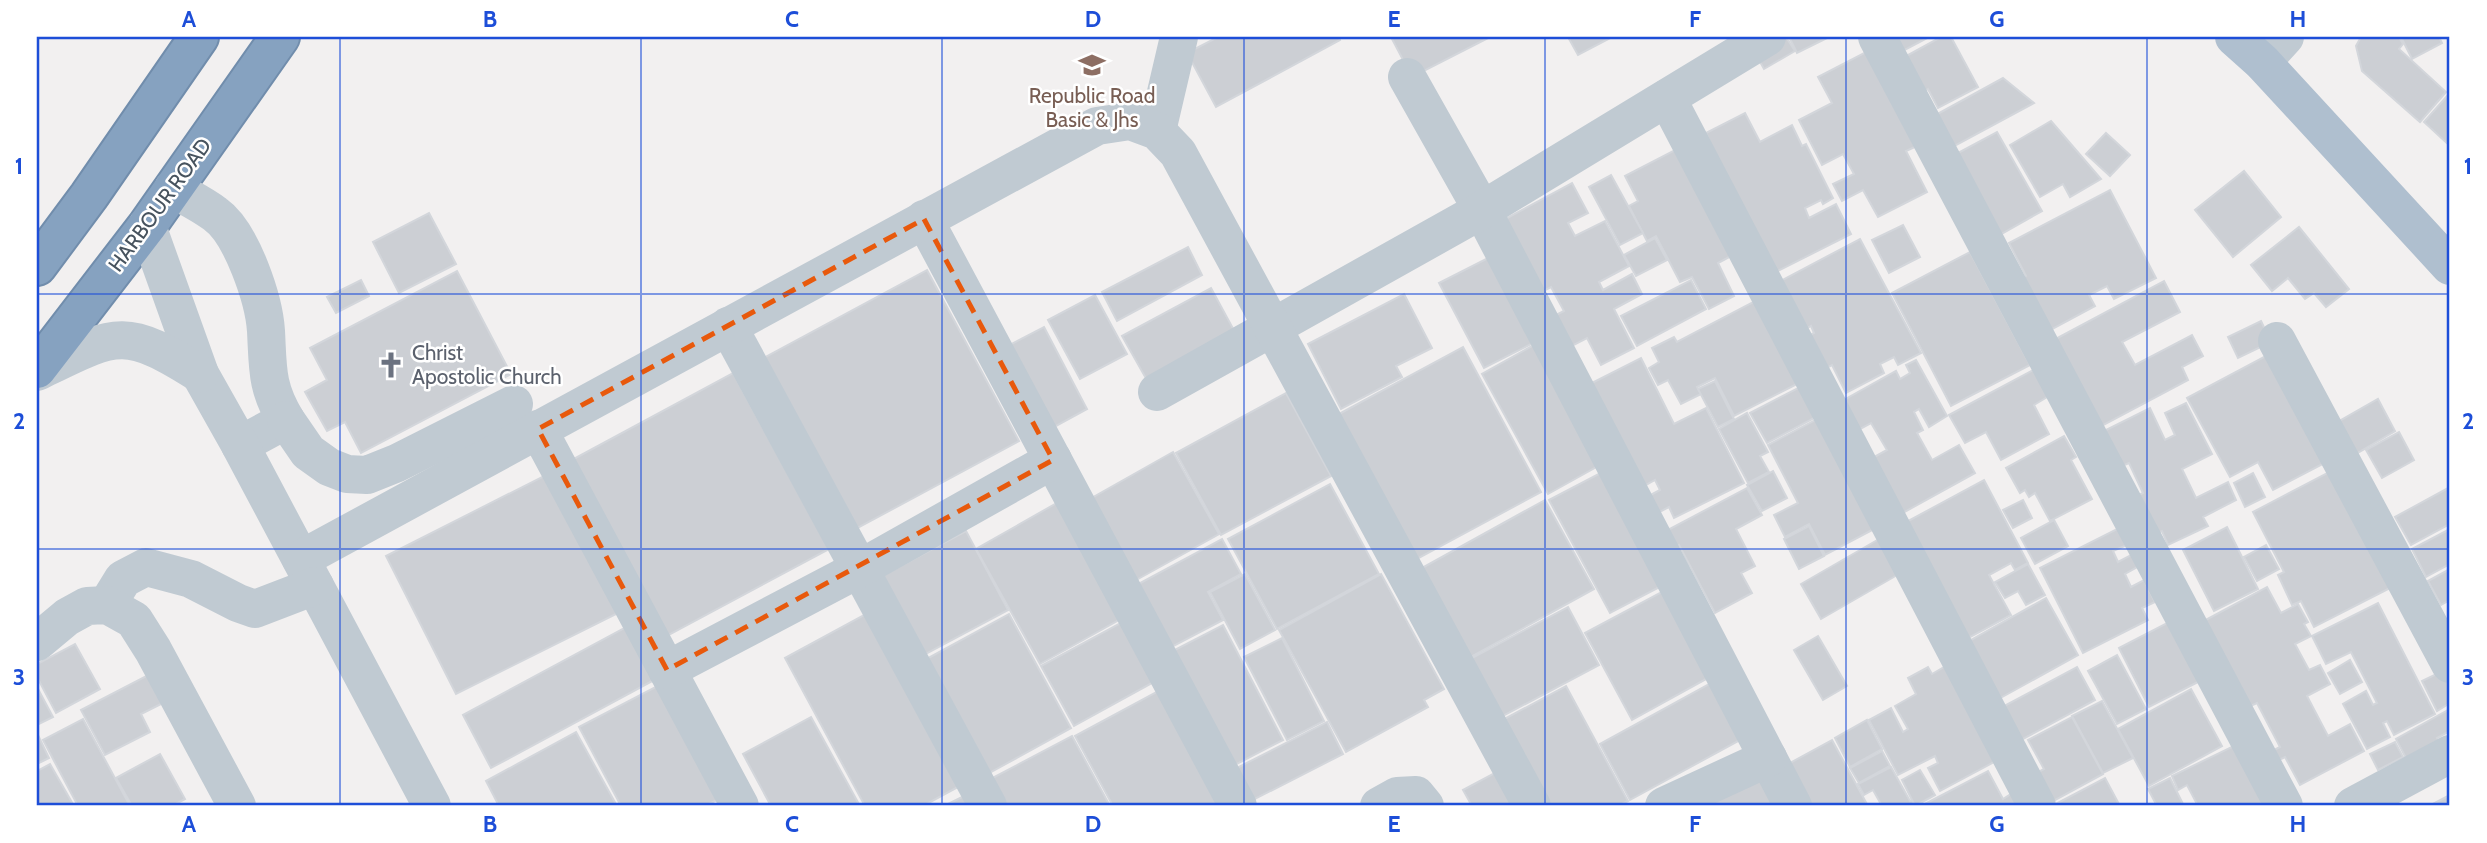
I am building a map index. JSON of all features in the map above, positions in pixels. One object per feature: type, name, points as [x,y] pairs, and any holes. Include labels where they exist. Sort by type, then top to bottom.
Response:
[{"type":"highway","points":[[37,266],[199,37]]},
{"type":"highway","name":"HARBOUR ROAD","points":[[37,370],[147,226],[280,37]]},
{"type":"main road","points":[[2260,45],[2450,265]]},
{"type":"street","points":[[1157,131],[1179,37]]},
{"type":"street","points":[[1157,392],[1482,210],[1767,37]]},
{"type":"street","points":[[1877,37],[2284,806]]},
{"type":"street","points":[[1407,77],[1482,210],[1793,806]]},
{"type":"street","points":[[1667,98],[2037,806]]},
{"type":"street","points":[[173,189],[218,215],[239,244],[262,303],[269,383],[274,400],[286,420],[308,452],[329,467],[348,474],[367,475],[526,416],[728,326],[1097,126],[1130,121],[1157,131],[1178,153],[1532,806]]},
{"type":"street","points":[[925,219],[1238,806]]},
{"type":"street","points":[[147,226],[200,374],[432,806]]},
{"type":"street","points":[[728,326],[988,806]]},
{"type":"street","points":[[37,370],[97,343],[115,339],[155,347],[200,374]]},
{"type":"street","points":[[2277,341],[2450,664]]},
{"type":"street","points":[[107,605],[123,579],[146,567],[191,579],[255,610],[526,416]]},
{"type":"street","points":[[526,416],[740,806]]},
{"type":"street","points":[[240,445],[286,420]]},
{"type":"street","points":[[667,670],[859,569],[1053,460]]},
{"type":"street","points":[[37,642],[52,627],[87,606],[107,605],[134,620],[237,806]]},
{"type":"street","points":[[2376,801],[2450,754]]},
{"type":"street","points":[[1664,806],[1768,758]]},
{"type":"street","points":[[1378,806],[1396,796],[1416,795],[1425,806]]},
{"type":"highlighted area","points":[[924,219],[1053,460],[667,670],[538,429]]},
{"type":"building","points":[[1218,37],[1339,37],[1340,40],[1216,107],[1187,53]]},
{"type":"building","points":[[1391,37],[1490,37],[1412,77]]},
{"type":"building","points":[[1568,37],[1612,37],[1578,55]]},
{"type":"building","points":[[1786,37],[1795,51],[1764,69],[1755,53]]},
{"type":"building","points":[[1789,37],[1829,37],[1797,53]]},
{"type":"building","points":[[1890,37],[1929,37],[1899,53]]},
{"type":"building","points":[[1941,37],[1951,37],[1978,87],[1938,108],[1928,89],[1917,95],[1899,60]]},
{"type":"building","points":[[2361,37],[2399,37],[2403,44],[2399,49],[2446,92],[2420,122],[2362,71],[2356,46]]},
{"type":"building","points":[[2401,37],[2439,37],[2442,43],[2412,59]]},
{"type":"building","points":[[1868,51],[1917,146],[1906,151],[1927,192],[1878,217],[1863,190],[1842,201],[1833,184],[1854,174],[1843,154],[1822,165],[1799,120],[1832,103],[1818,77]]},
{"type":"building","points":[[2003,78],[2034,103],[1949,149],[1932,117]]},
{"type":"building","points":[[2448,95],[2450,97],[2450,146],[2424,122]]},
{"type":"building","points":[[1745,113],[1760,142],[1792,125],[1802,146],[1806,144],[1833,198],[1823,204],[1821,200],[1805,208],[1809,218],[1836,204],[1851,234],[1766,277],[1706,133]]},
{"type":"building","points":[[2051,121],[2101,179],[2070,197],[2063,184],[2040,197],[2010,145]]},
{"type":"building","points":[[1997,132],[2042,211],[1996,237],[1958,153]]},
{"type":"building","points":[[2106,133],[2130,155],[2110,176],[2086,154]]},
{"type":"building","points":[[1677,149],[1733,255],[1718,263],[1734,296],[1709,309],[1692,277],[1680,282],[1656,236],[1647,241],[1629,206],[1638,201],[1625,176]]},
{"type":"building","points":[[2244,171],[2281,217],[2233,257],[2195,210]]},
{"type":"building","points":[[1611,175],[1643,233],[1620,245],[1589,187]]},
{"type":"building","points":[[1572,183],[1588,213],[1568,223],[1575,236],[1605,221],[1629,266],[1599,282],[1603,290],[1632,274],[1642,294],[1614,309],[1634,348],[1601,365],[1587,338],[1564,350],[1548,319],[1564,311],[1551,287],[1534,296],[1496,224]]},
{"type":"building","points":[[2110,190],[2156,278],[2114,299],[2107,286],[2089,295],[2095,306],[2045,333],[2018,281],[2026,276],[2009,243]]},
{"type":"building","points":[[429,213],[456,264],[399,293],[373,242]]},
{"type":"building","points":[[1903,225],[1920,257],[1889,273],[1872,240]]},
{"type":"building","points":[[2299,227],[2349,289],[2326,307],[2314,293],[2305,299],[2288,278],[2272,291],[2251,265]]},
{"type":"building","points":[[1655,238],[1667,260],[1636,276],[1624,255]]},
{"type":"building","points":[[1860,239],[1921,353],[1898,365],[1894,357],[1880,364],[1884,373],[1846,393],[1832,365],[1817,373],[1800,340],[1814,333],[1811,326],[1797,334],[1771,286]]},
{"type":"building","points":[[1188,247],[1202,275],[1117,321],[1102,292]]},
{"type":"building","points":[[1970,252],[2030,365],[1951,406],[1892,293]]},
{"type":"building","points":[[1494,255],[1539,340],[1484,368],[1439,283]]},
{"type":"building","points":[[927,270],[1019,441],[852,531],[760,360]]},
{"type":"building","points":[[457,271],[511,374],[361,453],[345,422],[327,431],[305,392],[327,380],[310,348]]},
{"type":"building","points":[[361,280],[369,296],[336,313],[327,297]]},
{"type":"building","points":[[1691,280],[1706,309],[1637,346],[1621,316]]},
{"type":"building","points":[[2164,281],[2180,312],[2122,342],[2135,365],[2192,335],[2203,356],[2182,367],[2188,380],[2096,429],[2050,342]]},
{"type":"building","points":[[1211,288],[1236,334],[1148,382],[1122,336]]},
{"type":"building","points":[[1404,294],[1432,348],[1396,366],[1402,377],[1341,409],[1308,344]]},
{"type":"building","points":[[1095,295],[1127,354],[1080,379],[1048,320]]},
{"type":"building","points":[[1757,300],[1799,383],[1734,416],[1715,378],[1697,387],[1701,394],[1681,404],[1668,380],[1658,385],[1649,368],[1659,362],[1652,348],[1674,337],[1677,342]]},
{"type":"building","points":[[2261,321],[2271,342],[2238,358],[2228,337]]},
{"type":"building","points":[[1044,327],[1087,409],[1047,431],[1004,348]]},
{"type":"building","points":[[1541,341],[1607,461],[1548,494],[1482,374]]},
{"type":"building","points":[[1463,347],[1541,492],[1417,559],[1339,414]]},
{"type":"building","points":[[2277,350],[2336,457],[2273,490],[2258,462],[2230,477],[2187,398]]},
{"type":"building","points":[[1641,358],[1674,424],[1706,408],[1744,483],[1674,518],[1669,507],[1654,515],[1645,498],[1660,490],[1655,480],[1637,490],[1584,387]]},
{"type":"building","points":[[1916,360],[1947,416],[1929,427],[1919,409],[1914,412],[1923,430],[1917,433],[1932,460],[1959,445],[1975,473],[1890,520],[1865,462],[1887,450],[1871,423],[1851,434],[1835,405],[1896,371],[1900,379],[1910,373],[1906,365]]},
{"type":"building","points":[[2035,369],[2049,396],[2034,405],[2049,434],[2001,460],[1986,432],[1965,443],[1949,415]]},
{"type":"building","points":[[733,373],[829,549],[665,637],[570,461]]},
{"type":"building","points":[[1715,381],[1734,419],[1718,427],[1698,389]]},
{"type":"building","points":[[1802,386],[1818,416],[1767,443],[1750,413]]},
{"type":"building","points":[[1286,393],[1331,476],[1221,535],[1176,453]]},
{"type":"building","points":[[2378,399],[2395,431],[2354,455],[2336,423]]},
{"type":"building","points":[[2186,403],[2212,454],[2182,469],[2196,498],[2228,482],[2236,500],[2203,517],[2208,526],[2168,545],[2162,531],[2149,537],[2130,499],[2143,493],[2129,463],[2115,469],[2098,434],[2150,408],[2165,440],[2175,435],[2165,413]]},
{"type":"building","points":[[1747,413],[1768,452],[1760,456],[1769,472],[1748,483],[1719,429]]},
{"type":"building","points":[[1819,418],[1876,528],[1825,555],[1809,524],[1785,537],[1774,515],[1798,503],[1768,445]]},
{"type":"building","points":[[2399,432],[2414,460],[2382,478],[2366,450]]},
{"type":"building","points":[[2064,436],[2076,457],[2071,460],[2092,499],[2050,521],[2035,493],[2029,497],[2025,490],[2020,493],[2006,468]]},
{"type":"building","points":[[1173,452],[1219,534],[1129,584],[1083,503]]},
{"type":"building","points":[[1610,468],[1671,581],[1610,613],[1549,500]]},
{"type":"building","points":[[2335,469],[2394,586],[2314,627],[2301,601],[2292,605],[2278,575],[2284,572],[2253,512]]},
{"type":"building","points":[[1773,471],[1787,498],[1762,511],[1747,485]]},
{"type":"building","points":[[550,473],[620,612],[456,694],[386,556]]},
{"type":"building","points":[[2253,473],[2265,497],[2245,507],[2234,483]]},
{"type":"building","points":[[1984,480],[2028,563],[2015,570],[2011,563],[1989,575],[2011,615],[1961,642],[1899,526]]},
{"type":"building","points":[[1330,484],[1379,574],[1277,629],[1228,539]]},
{"type":"building","points":[[2450,487],[2450,524],[2411,545],[2395,517]]},
{"type":"building","points":[[1747,488],[1762,515],[1736,529],[1755,566],[1741,573],[1752,593],[1715,613],[1679,545],[1674,548],[1666,531]]},
{"type":"building","points":[[1062,500],[1126,616],[1040,664],[976,549]]},
{"type":"building","points":[[1545,500],[1594,589],[1471,657],[1422,568]]},
{"type":"building","points":[[2023,500],[2032,518],[2013,528],[2003,510]]},
{"type":"building","points":[[2054,520],[2068,546],[2035,564],[2021,538]]},
{"type":"building","points":[[1809,526],[1824,556],[1799,569],[1784,539]]},
{"type":"building","points":[[2227,527],[2258,589],[2214,611],[2183,550]]},
{"type":"building","points":[[2119,528],[2127,545],[2113,551],[2118,562],[2133,554],[2139,566],[2125,574],[2131,587],[2144,580],[2155,602],[2142,608],[2148,620],[2083,653],[2040,568]]},
{"type":"building","points":[[2450,529],[2450,564],[2426,577],[2412,549]]},
{"type":"building","points":[[966,531],[1008,610],[922,656],[880,577]]},
{"type":"building","points":[[1222,539],[1241,574],[1208,592],[1223,620],[1164,651],[1131,588]]},
{"type":"building","points":[[1879,539],[1899,574],[1821,619],[1801,584]]},
{"type":"building","points":[[2266,545],[2279,569],[2257,581],[2244,557]]},
{"type":"building","points":[[2028,564],[2045,595],[2026,605],[2018,591],[2005,598],[1995,582]]},
{"type":"building","points":[[2450,569],[2450,600],[2441,605],[2428,581]]},
{"type":"building","points":[[1245,574],[1275,630],[1240,649],[1210,592]]},
{"type":"building","points":[[1381,574],[1444,689],[1424,700],[1428,707],[1346,752],[1279,630]]},
{"type":"building","points":[[1671,587],[1717,673],[1632,720],[1585,633]]},
{"type":"building","points":[[2267,587],[2281,613],[2298,604],[2308,622],[2304,624],[2311,636],[2295,644],[2309,670],[2320,665],[2330,684],[2307,696],[2328,736],[2350,724],[2364,751],[2300,785],[2285,757],[2273,763],[2268,753],[2280,747],[2257,703],[2246,708],[2200,623]]},
{"type":"building","points":[[2046,598],[2078,655],[1995,701],[1964,644]]},
{"type":"building","points":[[2378,603],[2435,714],[2394,735],[2387,721],[2383,723],[2390,737],[2367,749],[2343,704],[2366,691],[2373,705],[2377,703],[2351,652],[2326,664],[2312,636]]},
{"type":"building","points":[[1568,607],[1599,665],[1501,717],[1470,659]]},
{"type":"building","points":[[875,609],[969,781],[923,806],[865,806],[785,658]]},
{"type":"building","points":[[1009,614],[1071,728],[984,776],[921,662]]},
{"type":"building","points":[[1128,619],[1161,678],[1074,726],[1041,666]]},
{"type":"building","points":[[2171,621],[2202,680],[2149,707],[2119,648]]},
{"type":"building","points":[[1223,625],[1283,740],[1227,769],[1167,654]]},
{"type":"building","points":[[628,626],[656,679],[491,768],[463,715]]},
{"type":"building","points":[[1818,636],[1847,686],[1823,700],[1794,650]]},
{"type":"building","points":[[1282,638],[1324,721],[1287,740],[1244,657]]},
{"type":"building","points":[[75,644],[100,689],[56,713],[37,677],[37,664]]},
{"type":"building","points":[[2117,655],[2146,709],[2117,724],[2088,671]]},
{"type":"building","points":[[2350,660],[2362,682],[2340,694],[2328,673]]},
{"type":"building","points":[[1946,666],[1996,761],[1940,791],[1928,768],[1938,763],[1935,756],[1898,775],[1869,720],[1891,708],[1903,732],[1908,729],[1895,706],[1916,694],[1908,678],[1928,667],[1932,674]]},
{"type":"building","points":[[2077,667],[2095,700],[2010,746],[1993,712]]},
{"type":"building","points":[[2449,668],[2450,703],[2437,711],[2422,681]]},
{"type":"building","points":[[154,672],[169,700],[141,714],[150,732],[105,755],[81,710]]},
{"type":"building","points":[[1720,678],[1751,734],[1630,800],[1600,744]]},
{"type":"building","points":[[667,681],[727,795],[705,806],[621,806],[579,727]]},
{"type":"building","points":[[1566,686],[1628,801],[1618,806],[1542,806],[1497,723]]},
{"type":"building","points":[[37,687],[53,717],[37,725]]},
{"type":"building","points":[[1162,689],[1225,806],[1113,806],[1075,736]]},
{"type":"building","points":[[2191,689],[2222,746],[2149,786],[2118,729]]},
{"type":"building","points":[[2102,701],[2133,758],[2103,773],[2072,716]]},
{"type":"building","points":[[2450,709],[2450,731],[2406,758],[2396,739]]},
{"type":"building","points":[[811,717],[860,806],[771,806],[743,754]]},
{"type":"building","points":[[2072,717],[2103,774],[2048,804],[2033,775],[2044,769],[2028,740]]},
{"type":"building","points":[[83,719],[130,806],[78,806],[43,740]]},
{"type":"building","points":[[1867,720],[1882,749],[1850,767],[1835,738]]},
{"type":"building","points":[[1327,722],[1343,754],[1247,803],[1231,771]]},
{"type":"building","points":[[576,732],[617,806],[499,806],[486,781]]},
{"type":"building","points":[[37,733],[49,758],[37,764]]},
{"type":"building","points":[[1072,736],[1110,806],[996,806],[983,783]]},
{"type":"building","points":[[1832,740],[1868,806],[1799,806],[1779,769]]},
{"type":"building","points":[[2242,742],[2271,800],[2258,806],[2198,806],[2187,785],[2178,790],[2172,776]]},
{"type":"building","points":[[2395,742],[2403,757],[2378,770],[2370,754]]},
{"type":"building","points":[[1882,751],[1890,766],[1859,783],[1850,768]]},
{"type":"building","points":[[160,754],[185,799],[172,806],[132,806],[116,778]]},
{"type":"building","points":[[50,764],[74,806],[37,806],[37,771]]},
{"type":"building","points":[[1768,766],[1789,806],[1691,806]]},
{"type":"building","points":[[1891,767],[1915,806],[1882,806],[1873,790],[1864,795],[1858,784]]},
{"type":"building","points":[[1504,768],[1524,806],[1472,806],[1463,790]]},
{"type":"building","points":[[1920,770],[1935,795],[1915,806],[1902,780]]},
{"type":"building","points":[[1988,771],[2003,799],[2011,794],[2018,806],[1921,806]]},
{"type":"building","points":[[2105,778],[2120,806],[2052,806]]},
{"type":"building","points":[[2170,778],[2184,806],[2157,806],[2148,789]]},
{"type":"building","points":[[976,790],[984,806],[944,806]]},
{"type":"building","points":[[2450,795],[2450,806],[2429,806]]},
{"type":"place","name":"Republic Road Basic & Jhs","points":[[1092,65]]},
{"type":"place","name":"Christ Apostolic Church","points":[[391,365]]}]
